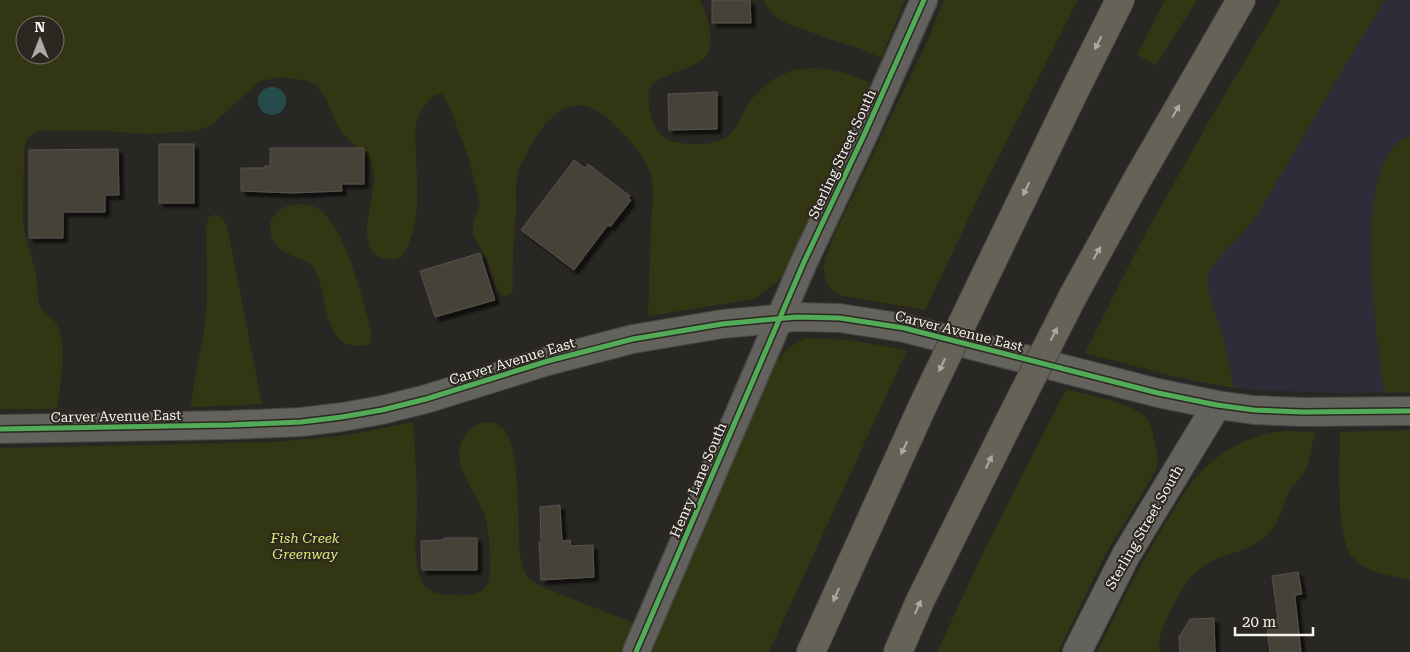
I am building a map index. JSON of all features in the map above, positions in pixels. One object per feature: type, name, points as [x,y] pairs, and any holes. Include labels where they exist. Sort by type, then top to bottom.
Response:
[{"type":"highway","points":[[811,652],[924,403],[1120,0]]},
{"type":"highway","points":[[898,652],[920,601],[1073,296],[1137,180],[1241,0]]},
{"type":"street","name":"Sterling Street South","points":[[780,318],[924,0]]},
{"type":"street","name":"Carver Avenue East","points":[[0,429],[229,425],[301,422],[342,417],[382,410],[548,361],[633,339],[722,324],[780,318],[840,318],[904,328],[1158,393],[1217,405],[1254,410],[1303,412],[1410,411]]},
{"type":"street","name":"Henry Lane South","points":[[636,652],[780,318]]},
{"type":"street","name":"Sterling Street South","points":[[1077,652],[1126,555],[1217,405]]},
{"type":"shaded area","points":[[1306,0],[1410,0],[1410,392],[1339,393],[1256,390],[1221,386],[1172,376],[1096,355]]},
{"type":"green space","points":[[0,0],[700,0],[710,31],[710,47],[707,54],[694,65],[656,82],[649,91],[651,115],[658,131],[670,140],[687,144],[706,144],[723,139],[729,135],[749,103],[761,89],[775,78],[789,72],[821,68],[837,71],[870,83],[786,270],[778,281],[754,299],[648,316],[653,199],[650,173],[637,149],[630,141],[603,115],[591,108],[579,105],[568,107],[558,112],[549,120],[534,140],[521,165],[516,187],[513,289],[512,293],[507,296],[502,295],[498,290],[486,258],[473,235],[473,223],[480,204],[469,159],[449,105],[442,94],[435,94],[422,109],[417,120],[415,136],[417,208],[415,221],[408,245],[402,256],[395,259],[379,257],[371,250],[366,231],[375,178],[370,159],[344,135],[336,124],[326,99],[317,85],[308,81],[282,77],[260,81],[210,126],[196,131],[147,134],[108,131],[36,132],[28,137],[24,149],[23,222],[36,275],[39,305],[57,325],[62,344],[63,355],[57,409],[0,409]]},
{"type":"green space","points":[[763,0],[905,0],[881,58],[784,22],[771,13]]},
{"type":"green space","points":[[944,0],[1078,0],[986,182],[925,310],[842,296],[827,283],[824,275],[828,250],[928,40]]},
{"type":"green space","points":[[1165,0],[1197,0],[1156,65],[1137,55]]},
{"type":"green space","points":[[1281,0],[1385,0],[1253,222],[1223,253],[1208,273],[1207,286],[1224,341],[1234,388],[1172,376],[1085,353],[1144,236]]},
{"type":"green space","points":[[1407,137],[1410,137],[1410,392],[1384,393],[1373,296],[1373,215],[1378,180],[1389,153]]},
{"type":"green space","points":[[298,204],[309,205],[320,210],[338,232],[352,265],[371,330],[371,341],[367,345],[346,344],[337,337],[327,315],[322,289],[314,268],[311,264],[282,251],[273,239],[270,225],[276,213],[289,206]]},
{"type":"green space","points":[[216,214],[223,218],[227,226],[262,404],[191,407],[206,315],[206,225],[209,217]]},
{"type":"green space","points":[[807,338],[849,340],[907,350],[769,652],[651,652],[776,363],[789,348]]},
{"type":"green space","points":[[1066,389],[1121,403],[1140,412],[1150,424],[1152,430],[1158,460],[1156,470],[1105,555],[1058,652],[937,652],[983,553]]},
{"type":"green space","name":"Fish Creek Greenway","points":[[413,422],[417,495],[416,561],[425,587],[436,593],[457,595],[478,593],[487,585],[490,576],[490,560],[485,517],[465,475],[459,454],[461,443],[472,428],[482,423],[498,425],[508,437],[514,458],[521,557],[525,572],[532,581],[542,587],[634,623],[622,652],[0,652],[0,448],[276,442],[348,435]]},
{"type":"green space","points":[[1410,430],[1410,579],[1372,570],[1353,558],[1347,548],[1343,534],[1339,479],[1340,432]]},
{"type":"green space","points":[[1274,432],[1315,432],[1306,469],[1290,490],[1277,521],[1270,532],[1251,547],[1224,556],[1197,571],[1180,593],[1163,626],[1159,642],[1160,652],[1097,652],[1152,545],[1183,495],[1198,475],[1220,455],[1241,443]]},
{"type":"water","points":[[272,87],[282,91],[286,101],[282,111],[272,115],[262,111],[258,101],[262,91]]},
{"type":"building","points":[[712,0],[750,0],[751,23],[712,23]]},
{"type":"building","points":[[717,92],[717,129],[669,130],[668,94]]},
{"type":"building","points":[[159,144],[194,144],[194,203],[159,203]]},
{"type":"building","points":[[270,148],[364,148],[364,184],[341,184],[342,191],[292,193],[241,191],[241,168],[264,168],[264,166],[270,166]]},
{"type":"building","points":[[118,149],[119,195],[105,195],[105,212],[63,212],[63,238],[29,238],[29,150]]},
{"type":"building","points":[[574,160],[585,168],[588,164],[630,196],[628,198],[631,200],[610,227],[608,225],[574,270],[521,230]]},
{"type":"building","points":[[480,253],[495,300],[435,317],[420,271]]},
{"type":"building","points":[[560,505],[562,541],[570,540],[571,546],[593,545],[594,577],[541,580],[540,507]]},
{"type":"building","points":[[444,538],[477,538],[477,570],[422,570],[421,541],[444,540]]},
{"type":"building","points":[[1298,572],[1302,594],[1295,597],[1301,652],[1270,652],[1266,620],[1278,619],[1272,576]]},
{"type":"building","points":[[1214,618],[1215,652],[1180,652],[1179,637],[1190,619]]},
{"type":"cycle path","points":[[636,652],[804,262],[864,135],[924,0]]},
{"type":"cycle path","points":[[0,429],[229,425],[301,422],[342,417],[382,410],[426,399],[548,361],[633,339],[722,324],[797,317],[840,318],[904,328],[1158,393],[1217,405],[1254,410],[1303,412],[1410,411]]}]
